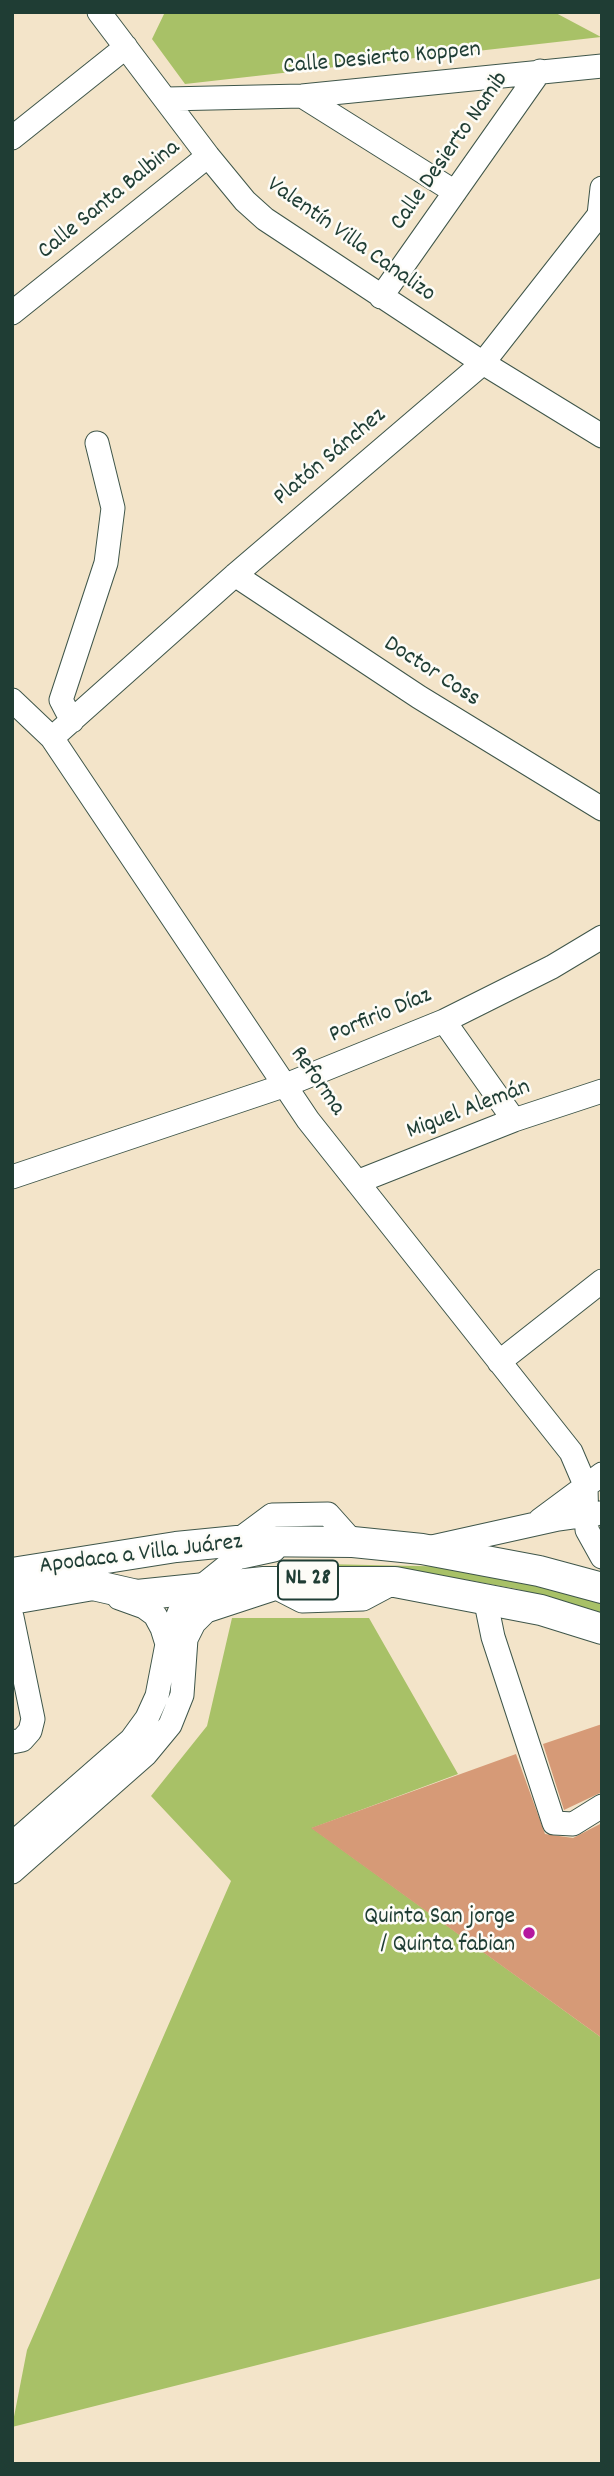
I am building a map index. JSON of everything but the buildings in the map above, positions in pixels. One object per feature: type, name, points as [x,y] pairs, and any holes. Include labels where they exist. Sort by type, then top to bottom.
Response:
[{"type":"main road","name":"Apodaca a Villa Juárez","points":[[12,1573],[176,1546],[236,1541],[357,1542],[422,1549],[539,1571],[602,1588]]},
{"type":"main road","name":"Apodaca a Villa Juárez","points":[[12,1599],[87,1586],[137,1595],[201,1587],[279,1583],[395,1582],[541,1610],[602,1629]]},
{"type":"street","name":"Valentín Villa Canalizo","points":[[99,12],[208,156],[245,201],[265,219],[483,363],[602,436]]},
{"type":"street","points":[[12,138],[125,47]]},
{"type":"street","name":"Calle Desierto Koppen","points":[[167,99],[302,96],[602,66]]},
{"type":"street","name":"Calle Desierto Namib","points":[[381,297],[540,71]]},
{"type":"street","points":[[302,96],[455,192]]},
{"type":"street","name":"Calle Santa Balbina","points":[[12,313],[208,156]]},
{"type":"street","name":"Platón Sánchez","points":[[52,738],[235,575],[483,363],[601,216],[602,188]]},
{"type":"street","points":[[72,721],[61,700],[106,563],[113,508],[97,443]]},
{"type":"street","name":"Doctor Coss","points":[[235,575],[419,697],[602,809]]},
{"type":"street","name":"Reforma","points":[[12,700],[52,738],[286,1085],[356,1182],[570,1452],[590,1484]]},
{"type":"street","name":"Porfirio Díaz","points":[[12,1177],[286,1085],[444,1021],[552,967],[602,937]]},
{"type":"street","points":[[444,1021],[514,1120]]},
{"type":"street","name":"Miguel Alemán","points":[[356,1182],[514,1120],[602,1091]]},
{"type":"street","points":[[499,1362],[602,1281]]},
{"type":"street","points":[[532,1525],[590,1484],[594,1514],[587,1530],[602,1557]]},
{"type":"street","points":[[422,1549],[594,1514]]},
{"type":"street","points":[[12,1844],[131,1740],[147,1718],[157,1696],[167,1644],[179,1613],[201,1587],[237,1558],[263,1551],[357,1542]]},
{"type":"street","points":[[12,1872],[146,1754],[170,1725],[182,1696],[186,1639],[194,1623],[206,1611],[279,1583]]},
{"type":"street","points":[[87,1586],[144,1607],[156,1615],[167,1644]]},
{"type":"street","points":[[485,1598],[493,1637],[554,1823],[573,1824],[602,1805]]},
{"type":"street","points":[[12,1617],[17,1669],[33,1719],[30,1731],[22,1740],[12,1742]]},
{"type":"green space","points":[[165,12],[554,12],[601,37],[185,84],[152,39]]},
{"type":"green space","points":[[275,1563],[464,1567],[602,1600],[602,1613],[517,1589],[462,1579]]},
{"type":"green space","points":[[232,1618],[369,1618],[458,1774],[312,1828],[602,2038],[602,2278],[12,2427],[27,2350],[231,1881],[151,1796],[207,1726]]},
{"type":"place","name":"Quinta San jorge / Quinta fabian","points":[[529,1933]]}]
